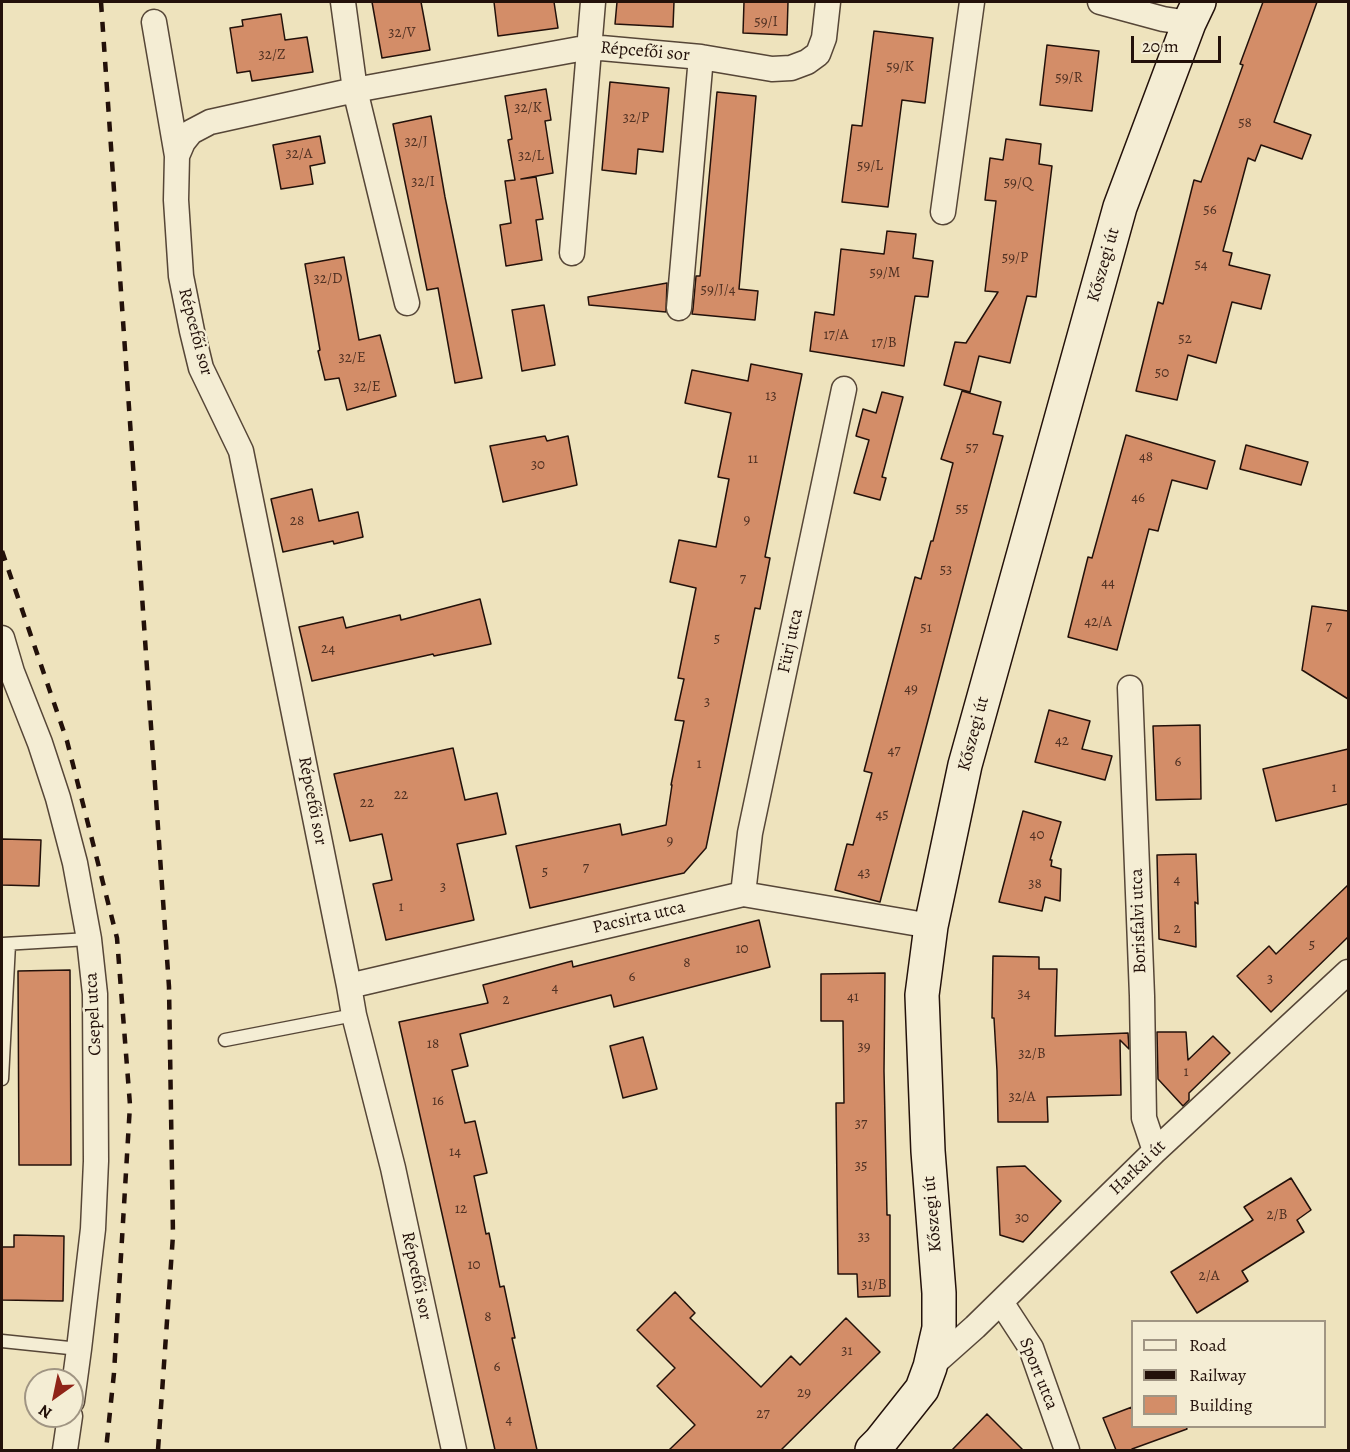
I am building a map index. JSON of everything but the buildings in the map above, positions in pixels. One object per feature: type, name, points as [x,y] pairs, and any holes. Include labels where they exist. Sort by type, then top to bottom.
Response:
[{"type":"main road","name":"Kőszegi út","points":[[872,1450],[922,1389],[930,1367],[939,1328],[939,1293],[928,1151],[922,995],[931,926],[968,755],[1120,207],[1194,12]]},
{"type":"street","points":[[343,2],[355,90],[406,303]]},
{"type":"street","points":[[590,47],[593,2]]},
{"type":"street","points":[[680,308],[701,57],[772,69],[790,68],[807,62],[818,54],[824,38],[828,2]]},
{"type":"street","points":[[943,212],[972,2]]},
{"type":"street","name":"Kőszegi út","points":[[1100,2],[1162,19],[1194,12]]},
{"type":"street","name":"Répcefői sor","points":[[154,22],[177,156],[176,200],[180,276],[201,368],[241,451],[354,1015],[393,1168],[454,1450]]},
{"type":"street","name":"Répcefői sor","points":[[572,253],[590,47]]},
{"type":"street","name":"Répcefői sor","points":[[177,156],[183,142],[191,132],[210,122],[355,90],[590,47],[701,57]]},
{"type":"street","name":"Fürj utca","points":[[743,894],[750,833],[844,389]]},
{"type":"street","name":"Csepel utca","points":[[2,638],[7,674],[40,743],[58,798],[75,863],[89,939],[95,994],[96,1161],[93,1229],[77,1368]]},
{"type":"street","name":"Borisfalvi utca","points":[[1130,688],[1144,1118],[1155,1151]]},
{"type":"street","name":"Pacsirta utca","points":[[349,986],[743,894],[931,926]]},
{"type":"street","name":"Harkai út","points":[[930,1367],[975,1327],[1155,1151],[1344,984]]},
{"type":"street","name":"Sport utca","points":[[1000,1302],[1031,1348],[1067,1450]]},
{"type":"street","points":[[65,1450],[68,1428]]},
{"type":"lane","points":[[2,1079],[5,944],[89,939]]},
{"type":"lane","points":[[225,1040],[354,1015]]},
{"type":"lane","points":[[2,1341],[80,1349]]},
{"type":"railway","points":[[101,2],[169,987],[173,1235],[158,1450]]},
{"type":"railway","points":[[2,551],[67,741],[117,938],[130,1105],[114,1373],[106,1450]]}]
